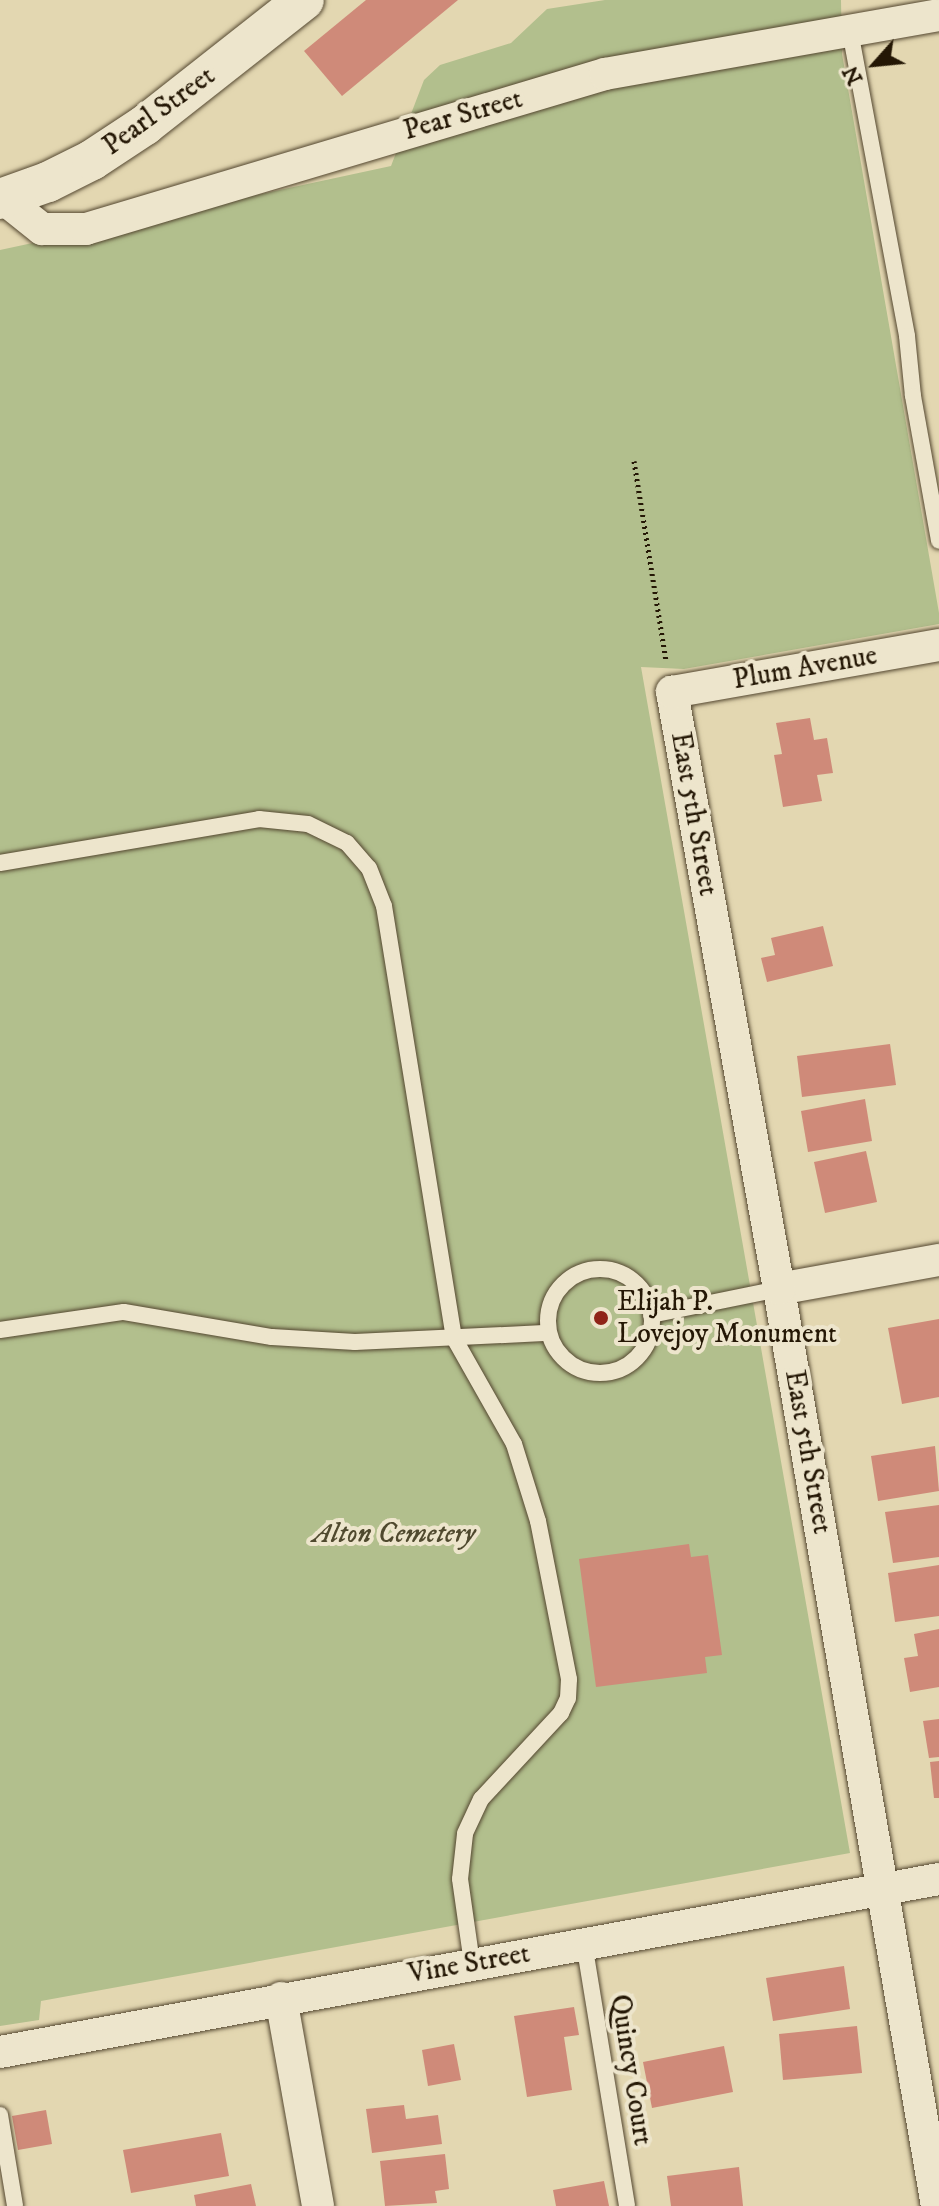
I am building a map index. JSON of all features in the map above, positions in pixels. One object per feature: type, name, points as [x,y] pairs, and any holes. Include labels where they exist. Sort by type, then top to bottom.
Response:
[{"type":"street","name":"Pearl Street","points":[[1,198],[48,182],[106,151],[145,125],[304,0]]},
{"type":"street","name":"Pear Street","points":[[1,198],[42,229],[86,229],[605,74],[939,15]]},
{"type":"street","name":"Plum Avenue","points":[[672,692],[939,645]]},
{"type":"street","name":"East 5th Street","points":[[672,692],[779,1289],[937,2206]]},
{"type":"street","points":[[779,1289],[939,1260]]},
{"type":"street","name":"Vine Street","points":[[0,2052],[939,1879]]},
{"type":"street","points":[[281,1998],[318,2206]]},
{"type":"lane","points":[[850,31],[907,336],[939,541]]},
{"type":"lane","points":[[0,863],[259,819],[308,824],[347,843],[369,868],[384,906],[454,1338],[514,1444],[538,1521],[569,1679],[568,1698],[561,1713],[481,1799],[465,1834],[460,1879],[472,1963]]},
{"type":"lane","points":[[590,1270],[607,1270],[637,1285],[647,1299],[651,1315],[647,1340],[633,1361],[600,1373],[568,1362],[556,1349],[549,1333],[550,1308],[561,1286],[590,1270]]},
{"type":"lane","points":[[651,1315],[779,1289]]},
{"type":"lane","points":[[0,1330],[124,1312],[272,1337],[355,1342],[549,1333]]},
{"type":"lane","name":"Quincy Court","points":[[584,1943],[627,2206]]},
{"type":"lane","points":[[0,2115],[15,2206]]},
{"type":"path","name":"East 5th Street","points":[[634,461],[672,692]]},
{"type":"green space","name":"Alton Cemetery","points":[[605,0],[841,0],[842,54],[939,613],[939,624],[684,669],[641,667],[850,1853],[41,2001],[39,2020],[0,2026],[0,250],[391,166],[424,80],[440,65],[511,43],[547,9]]},
{"type":"building","points":[[366,0],[458,0],[342,96],[304,51]]},
{"type":"building","points":[[810,718],[814,740],[827,738],[833,773],[817,775],[822,801],[783,807],[774,755],[782,754],[776,723]]},
{"type":"building","points":[[823,926],[833,966],[767,982],[761,958],[775,955],[771,938]]},
{"type":"building","points":[[890,1044],[896,1085],[802,1097],[797,1056]]},
{"type":"building","points":[[865,1099],[872,1141],[808,1152],[801,1111]]},
{"type":"building","points":[[866,1151],[877,1202],[825,1213],[814,1162]]},
{"type":"building","points":[[939,1319],[939,1397],[902,1404],[888,1328]]},
{"type":"building","points":[[935,1446],[939,1491],[878,1501],[871,1456]]},
{"type":"building","points":[[939,1505],[939,1557],[893,1563],[885,1512]]},
{"type":"building","points":[[689,1544],[691,1557],[708,1555],[722,1655],[705,1657],[707,1673],[596,1687],[579,1559]]},
{"type":"building","points":[[939,1565],[939,1616],[895,1622],[888,1573]]},
{"type":"building","points":[[939,1629],[939,1687],[910,1692],[904,1658],[918,1656],[914,1634]]},
{"type":"building","points":[[939,1719],[939,1757],[929,1758],[923,1721]]},
{"type":"building","points":[[939,1761],[939,1798],[934,1798],[930,1762]]},
{"type":"building","points":[[844,1966],[850,2009],[773,2021],[766,1978]]},
{"type":"building","points":[[574,2007],[579,2035],[564,2037],[572,2090],[527,2097],[514,2016]]},
{"type":"building","points":[[857,2026],[862,2073],[783,2080],[779,2034]]},
{"type":"building","points":[[454,2044],[461,2080],[428,2086],[422,2050]]},
{"type":"building","points":[[724,2046],[733,2092],[652,2108],[643,2062]]},
{"type":"building","points":[[404,2105],[406,2119],[438,2115],[442,2144],[372,2153],[366,2109]]},
{"type":"building","points":[[46,2110],[52,2144],[18,2150],[12,2116]]},
{"type":"building","points":[[221,2133],[229,2176],[131,2193],[123,2150]]},
{"type":"building","points":[[445,2154],[449,2189],[435,2191],[437,2203],[385,2206],[380,2161]]},
{"type":"building","points":[[739,2167],[743,2206],[671,2206],[667,2176]]},
{"type":"building","points":[[604,2181],[609,2206],[556,2206],[553,2190]]},
{"type":"building","points":[[251,2184],[256,2206],[196,2206],[194,2195]]},
{"type":"place","name":"Elijah P. Lovejoy Monument","points":[[601,1318]]}]
